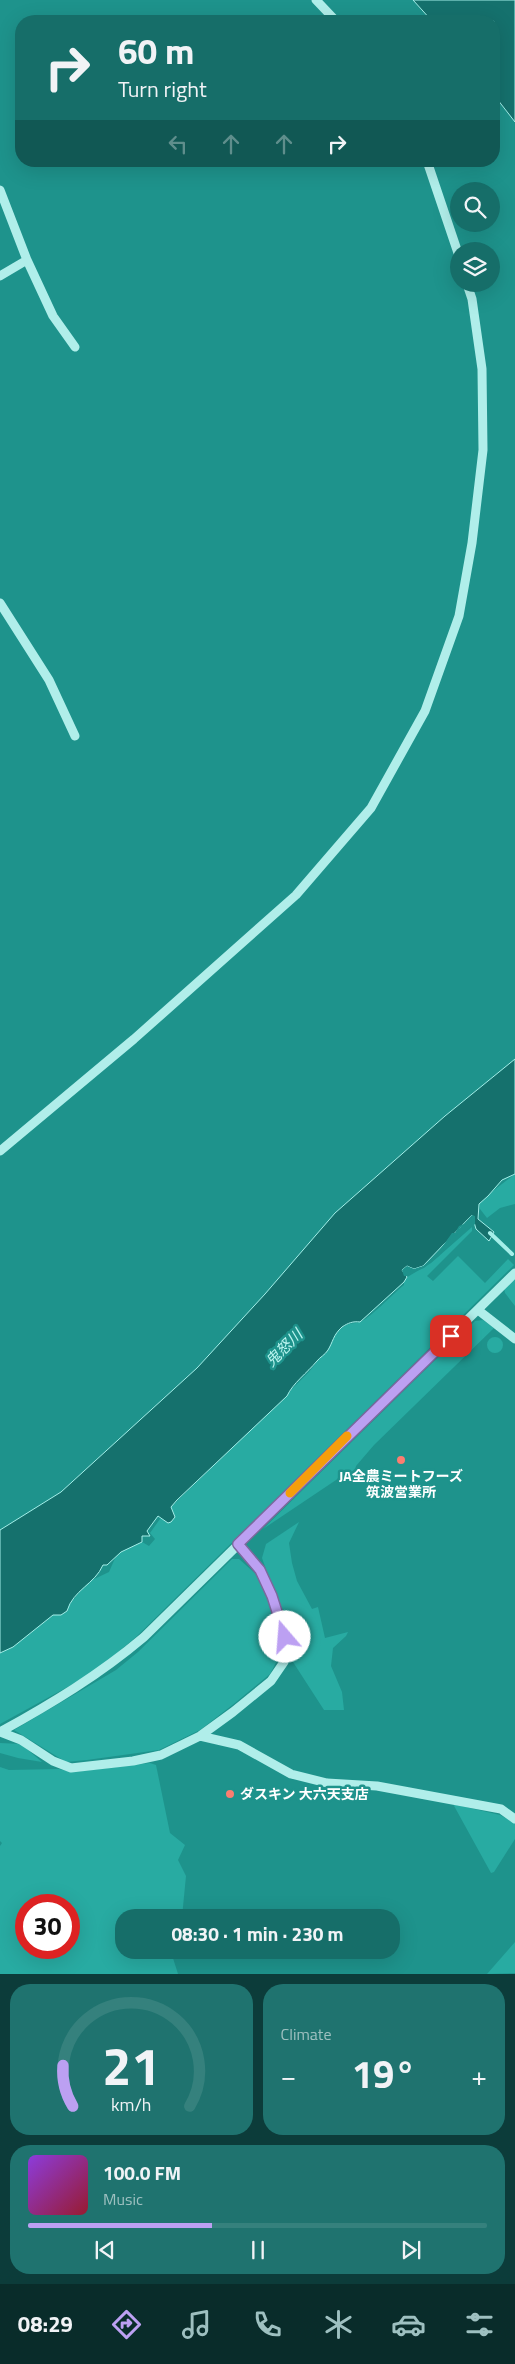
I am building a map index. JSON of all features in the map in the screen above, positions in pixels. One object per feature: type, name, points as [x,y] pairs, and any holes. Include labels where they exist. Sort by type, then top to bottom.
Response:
[{"type":"street","points":[[316,0],[330,15]]},
{"type":"street","points":[[429,167],[454,242]]},
{"type":"street","points":[[0,190],[27,260],[53,316],[75,347]]},
{"type":"street","points":[[0,276],[27,260]]},
{"type":"street","points":[[0,1151],[148,1027],[296,895],[371,808],[420,719],[459,616],[472,543],[483,450],[482,369],[470,292]]},
{"type":"street","points":[[0,603],[49,680],[75,736]]},
{"type":"street","points":[[0,1732],[58,1700],[116,1661],[144,1637],[515,1273]]},
{"type":"street","points":[[478,1310],[515,1339]]},
{"type":"street","points":[[0,1732],[21,1740],[53,1761],[71,1768],[133,1761],[161,1755],[200,1736],[270,1681],[284,1662],[285,1637],[272,1596],[260,1570],[238,1544]]},
{"type":"street","points":[[200,1736],[239,1745],[291,1774],[327,1783],[377,1786],[501,1809],[515,1819]]},
{"type":"green space","points":[[515,1174],[515,1204],[500,1208],[487,1218],[480,1209],[480,1201]]},
{"type":"green space","points":[[472,1227],[472,1231],[427,1276],[433,1281],[458,1256],[485,1283],[508,1259],[514,1265],[136,1637],[93,1673],[0,1724],[0,1653],[13,1647],[53,1615],[61,1615],[88,1582],[109,1572],[116,1556],[121,1552],[136,1543],[142,1542],[149,1546],[155,1539],[150,1533],[160,1519],[172,1512],[171,1507],[311,1370],[338,1331],[345,1325],[364,1320],[404,1285],[404,1279],[431,1263]]},
{"type":"green space","points":[[515,1276],[515,1306],[505,1293],[504,1288]]},
{"type":"green space","points":[[483,1320],[494,1328],[374,1445],[356,1466],[354,1477],[342,1476],[263,1529],[475,1321]]},
{"type":"green space","points":[[495,1337],[503,1345],[495,1353],[487,1345]]},
{"type":"green space","points":[[299,1522],[289,1543],[297,1581],[312,1609],[318,1607],[325,1638],[348,1632],[333,1648],[331,1666],[342,1692],[344,1710],[324,1710],[293,1662],[286,1625],[262,1558],[266,1544]]},
{"type":"green space","points":[[232,1559],[239,1559],[258,1576],[277,1623],[281,1644],[280,1655],[270,1674],[235,1703],[200,1730],[159,1750],[87,1760],[66,1762],[14,1730],[116,1670],[138,1652]]},
{"type":"green space","points":[[0,1743],[21,1744],[42,1762],[0,1753]]},
{"type":"green space","points":[[150,1763],[156,1765],[170,1833],[185,1845],[178,1860],[186,1876],[183,1909],[115,1909],[115,1959],[173,1959],[178,1974],[0,1974],[0,1846],[2,1843],[0,1841],[0,1767],[9,1770],[59,1769],[73,1772]]},
{"type":"green space","points":[[453,1804],[500,1815],[515,1823],[515,1839],[494,1872],[491,1873]]},
{"type":"green space","points":[[515,1942],[515,1973],[487,1974]]},
{"type":"water","points":[[413,0],[515,0],[515,122],[500,103],[500,15],[427,15]]},
{"type":"water","name":"鬼怒川","points":[[515,1059],[515,1174],[502,1180],[479,1204],[478,1219],[494,1232],[489,1241],[476,1229],[472,1215],[423,1266],[414,1269],[407,1266],[402,1270],[407,1277],[404,1282],[360,1322],[342,1327],[327,1352],[296,1382],[287,1396],[177,1500],[171,1507],[175,1517],[171,1522],[168,1523],[158,1516],[147,1531],[150,1536],[142,1536],[142,1542],[121,1552],[107,1565],[103,1565],[95,1577],[74,1598],[67,1611],[61,1615],[53,1615],[13,1647],[0,1653],[0,1530],[61,1492],[197,1368],[265,1294],[335,1213],[445,1116]]},
{"type":"pier","points":[[472,1215],[475,1216],[475,1224],[473,1226],[471,1220],[460,1228],[457,1235],[453,1236],[439,1256],[424,1268],[414,1272],[405,1271],[409,1276],[404,1276],[402,1270],[407,1266],[414,1269],[423,1266],[437,1254],[452,1233],[455,1233],[459,1226],[464,1224]]},
{"type":"waterway","points":[[490,1233],[512,1254]]},
{"type":"slow traffic","points":[[290,1493],[347,1436]]},
{"type":"place","name":"JA全農ミートフーズ 筑波営業所","points":[[401,1460]]},
{"type":"place","name":"ダスキン 大六天支店","points":[[230,1794]]},
{"type":"route","points":[[285,1637],[272,1596],[260,1570],[238,1544],[451,1336]]}]
